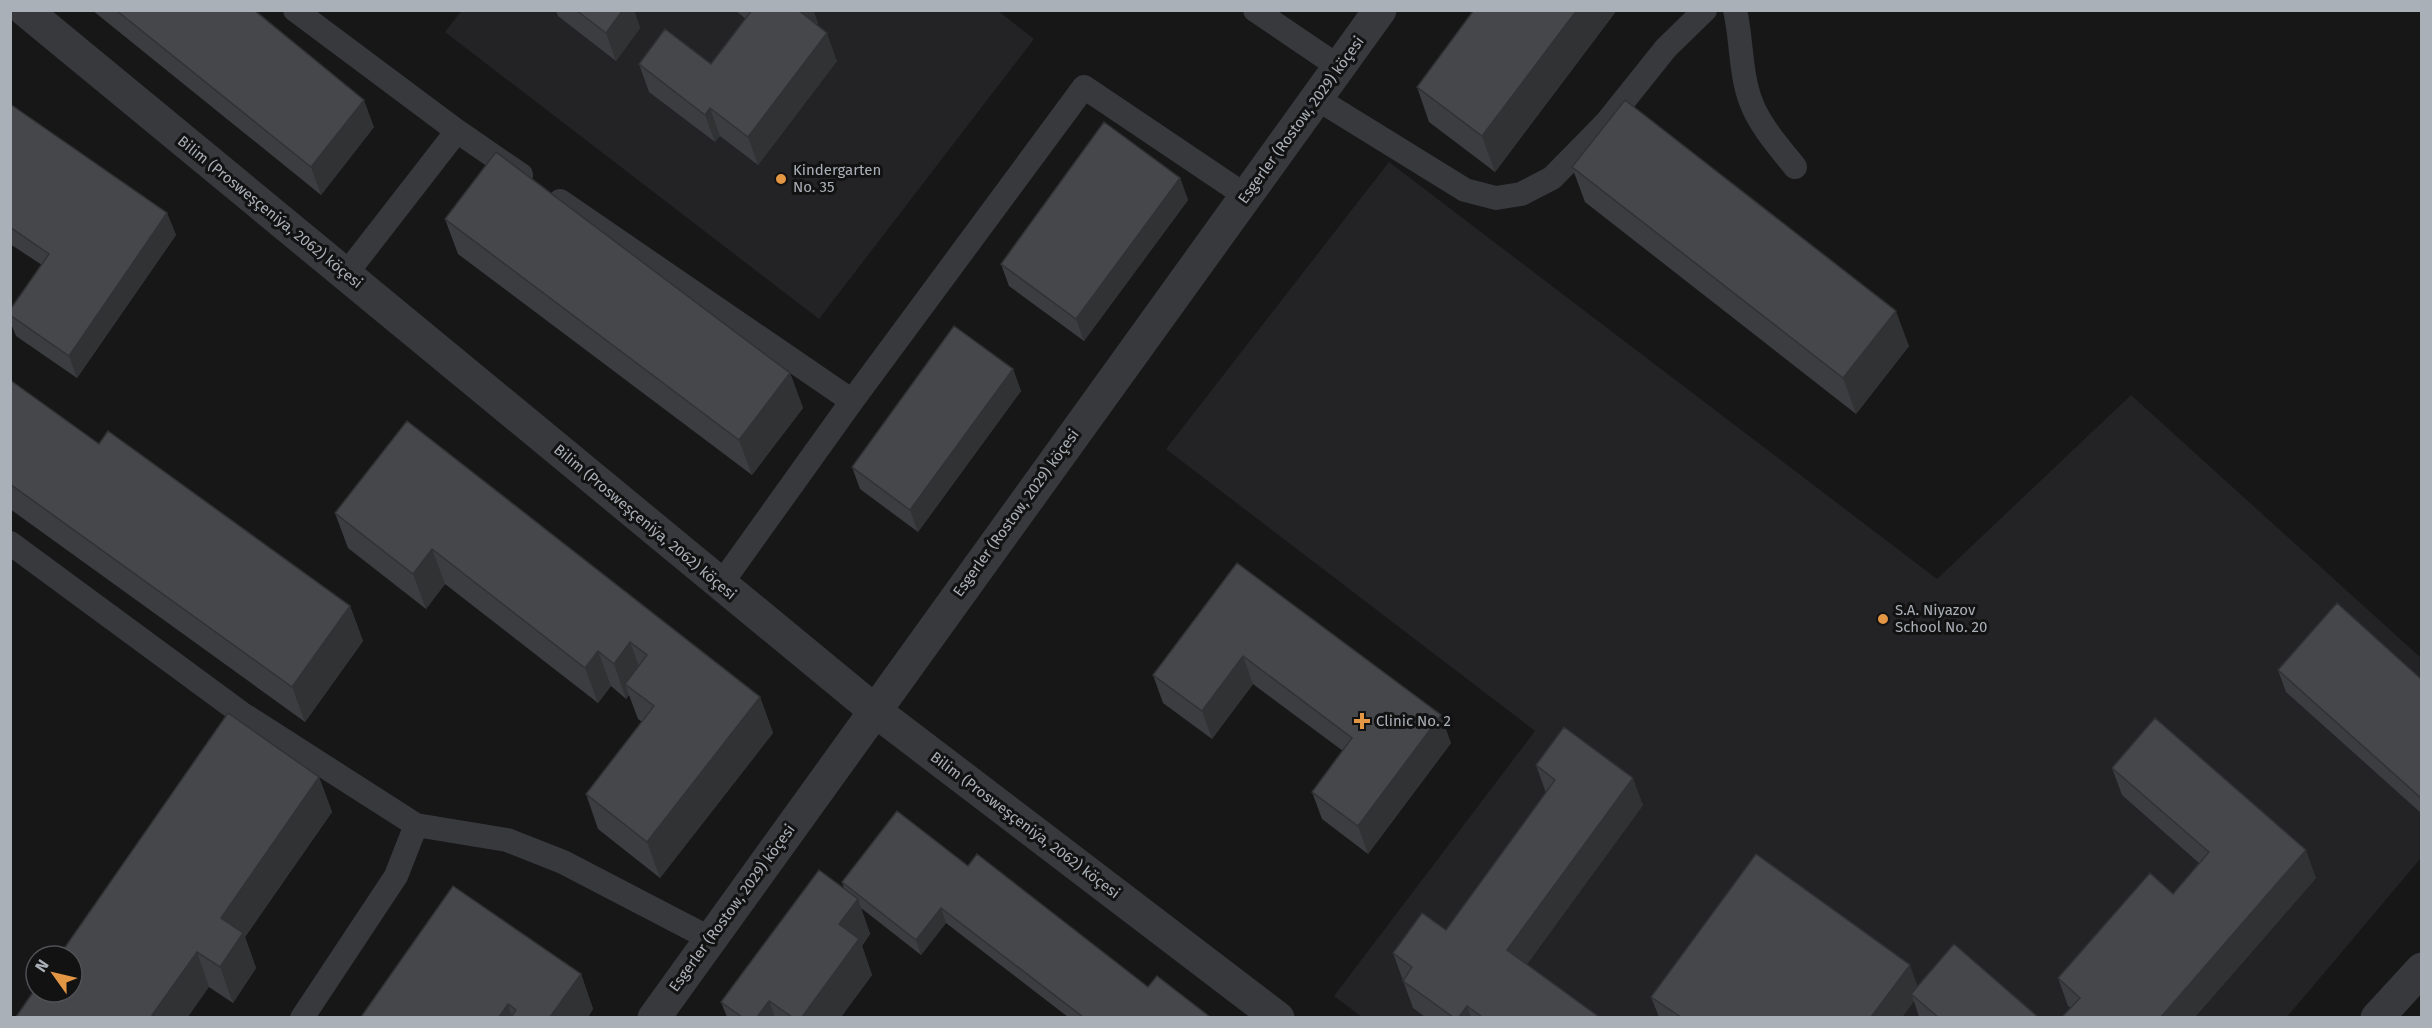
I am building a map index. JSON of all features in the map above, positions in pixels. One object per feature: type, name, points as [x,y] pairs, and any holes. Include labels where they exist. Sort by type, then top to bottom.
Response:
[{"type":"street","name":"Bilim (Prosweşçeniýa, 2062) köçesi","points":[[25,10],[874,710],[1278,1017]]},
{"type":"street","name":"Esgerler (Rostow, 2029) köçesi","points":[[664,1014],[711,939],[874,710],[1380,10]]},
{"type":"street","points":[[2377,1017],[2421,969]]},
{"type":"lane","points":[[295,10],[457,131],[852,401]]},
{"type":"lane","points":[[1255,10],[1339,67]]},
{"type":"lane","points":[[1316,98],[1465,190],[1496,198],[1521,194],[1552,178],[1606,123],[1666,48],[1706,10]]},
{"type":"lane","points":[[1735,10],[1741,36],[1743,69],[1751,103],[1776,144],[1796,167]]},
{"type":"lane","points":[[721,584],[852,401],[1084,87],[1246,196]]},
{"type":"lane","points":[[346,274],[457,131]]},
{"type":"lane","points":[[10,543],[241,713],[416,825],[507,840],[552,857],[711,939]]},
{"type":"lane","points":[[302,1017],[396,876],[416,825]]},
{"type":"shaded area","name":"Kindergarten No. 35","points":[[462,10],[997,10],[1034,39],[819,319],[445,32]]},
{"type":"shaded area","name":"S.A. Niyazov School No. 20","points":[[1389,162],[1937,579],[2131,395],[2421,658],[2421,858],[2287,1017],[1362,1017],[1334,996],[1535,731],[1166,449]]},
{"type":"building","points":[[116,10],[254,10],[364,100],[311,167]]},
{"type":"building","points":[[576,10],[623,10],[606,33]]},
{"type":"building","points":[[752,10],[798,10],[827,33],[748,137],[710,108],[705,115],[639,64],[665,29],[711,64]]},
{"type":"building","points":[[1474,10],[1577,10],[1482,136],[1417,87]]},
{"type":"building","points":[[1625,100],[1896,311],[1843,378],[1572,167]]},
{"type":"building","points":[[10,104],[167,213],[69,356],[10,315],[10,310],[49,254],[10,227]]},
{"type":"building","points":[[1104,122],[1180,178],[1076,319],[1001,264]]},
{"type":"building","points":[[496,152],[790,373],[739,440],[445,219]]},
{"type":"building","points":[[954,326],[1013,369],[910,510],[852,467]]},
{"type":"building","points":[[10,380],[99,444],[108,431],[350,606],[292,687],[10,484]]},
{"type":"building","points":[[407,421],[760,697],[647,842],[586,794],[654,706],[625,684],[647,655],[630,642],[614,664],[598,651],[585,668],[432,549],[413,574],[335,513]]},
{"type":"building","name":"Clinic No. 2","points":[[1237,563],[1441,715],[1358,826],[1312,792],[1352,738],[1243,656],[1202,711],[1153,675]]},
{"type":"building","points":[[2337,603],[2421,679],[2421,798],[2278,670]]},
{"type":"building","points":[[228,713],[319,777],[221,918],[243,933],[220,967],[197,952],[152,1015],[155,1017],[16,1017],[25,1004],[84,1004],[84,944],[67,944]]},
{"type":"building","points":[[2155,718],[2306,850],[2161,1017],[2062,1017],[2080,998],[2058,978],[2150,873],[2173,894],[2209,852],[2112,768]]},
{"type":"building","points":[[1564,727],[1633,778],[1507,950],[1599,1017],[1482,1017],[1467,1006],[1459,1017],[1453,1017],[1403,981],[1412,967],[1393,953],[1422,913],[1446,930],[1555,780],[1536,765]]},
{"type":"building","points":[[897,811],[968,866],[977,854],[1148,987],[1157,976],[1210,1017],[1083,1017],[941,908],[916,940],[842,882]]},
{"type":"building","points":[[1756,854],[1910,965],[1871,1017],[1681,1017],[1651,997]]},
{"type":"building","points":[[819,870],[858,899],[839,924],[859,939],[802,1017],[792,1017],[769,1001],[757,1017],[742,1017],[721,1002]]},
{"type":"building","points":[[453,886],[581,974],[550,1017],[511,1017],[516,1010],[508,1004],[499,1017],[361,1017]]},
{"type":"building","points":[[1954,944],[2038,1017],[1938,1017],[1911,994]]},
{"type":"place","name":"Kindergarten No. 35","points":[[781,179]]},
{"type":"place","name":"S.A. Niyazov School No. 20","points":[[1883,619]]},
{"type":"place","name":"Clinic No. 2","points":[[1362,721]]}]
